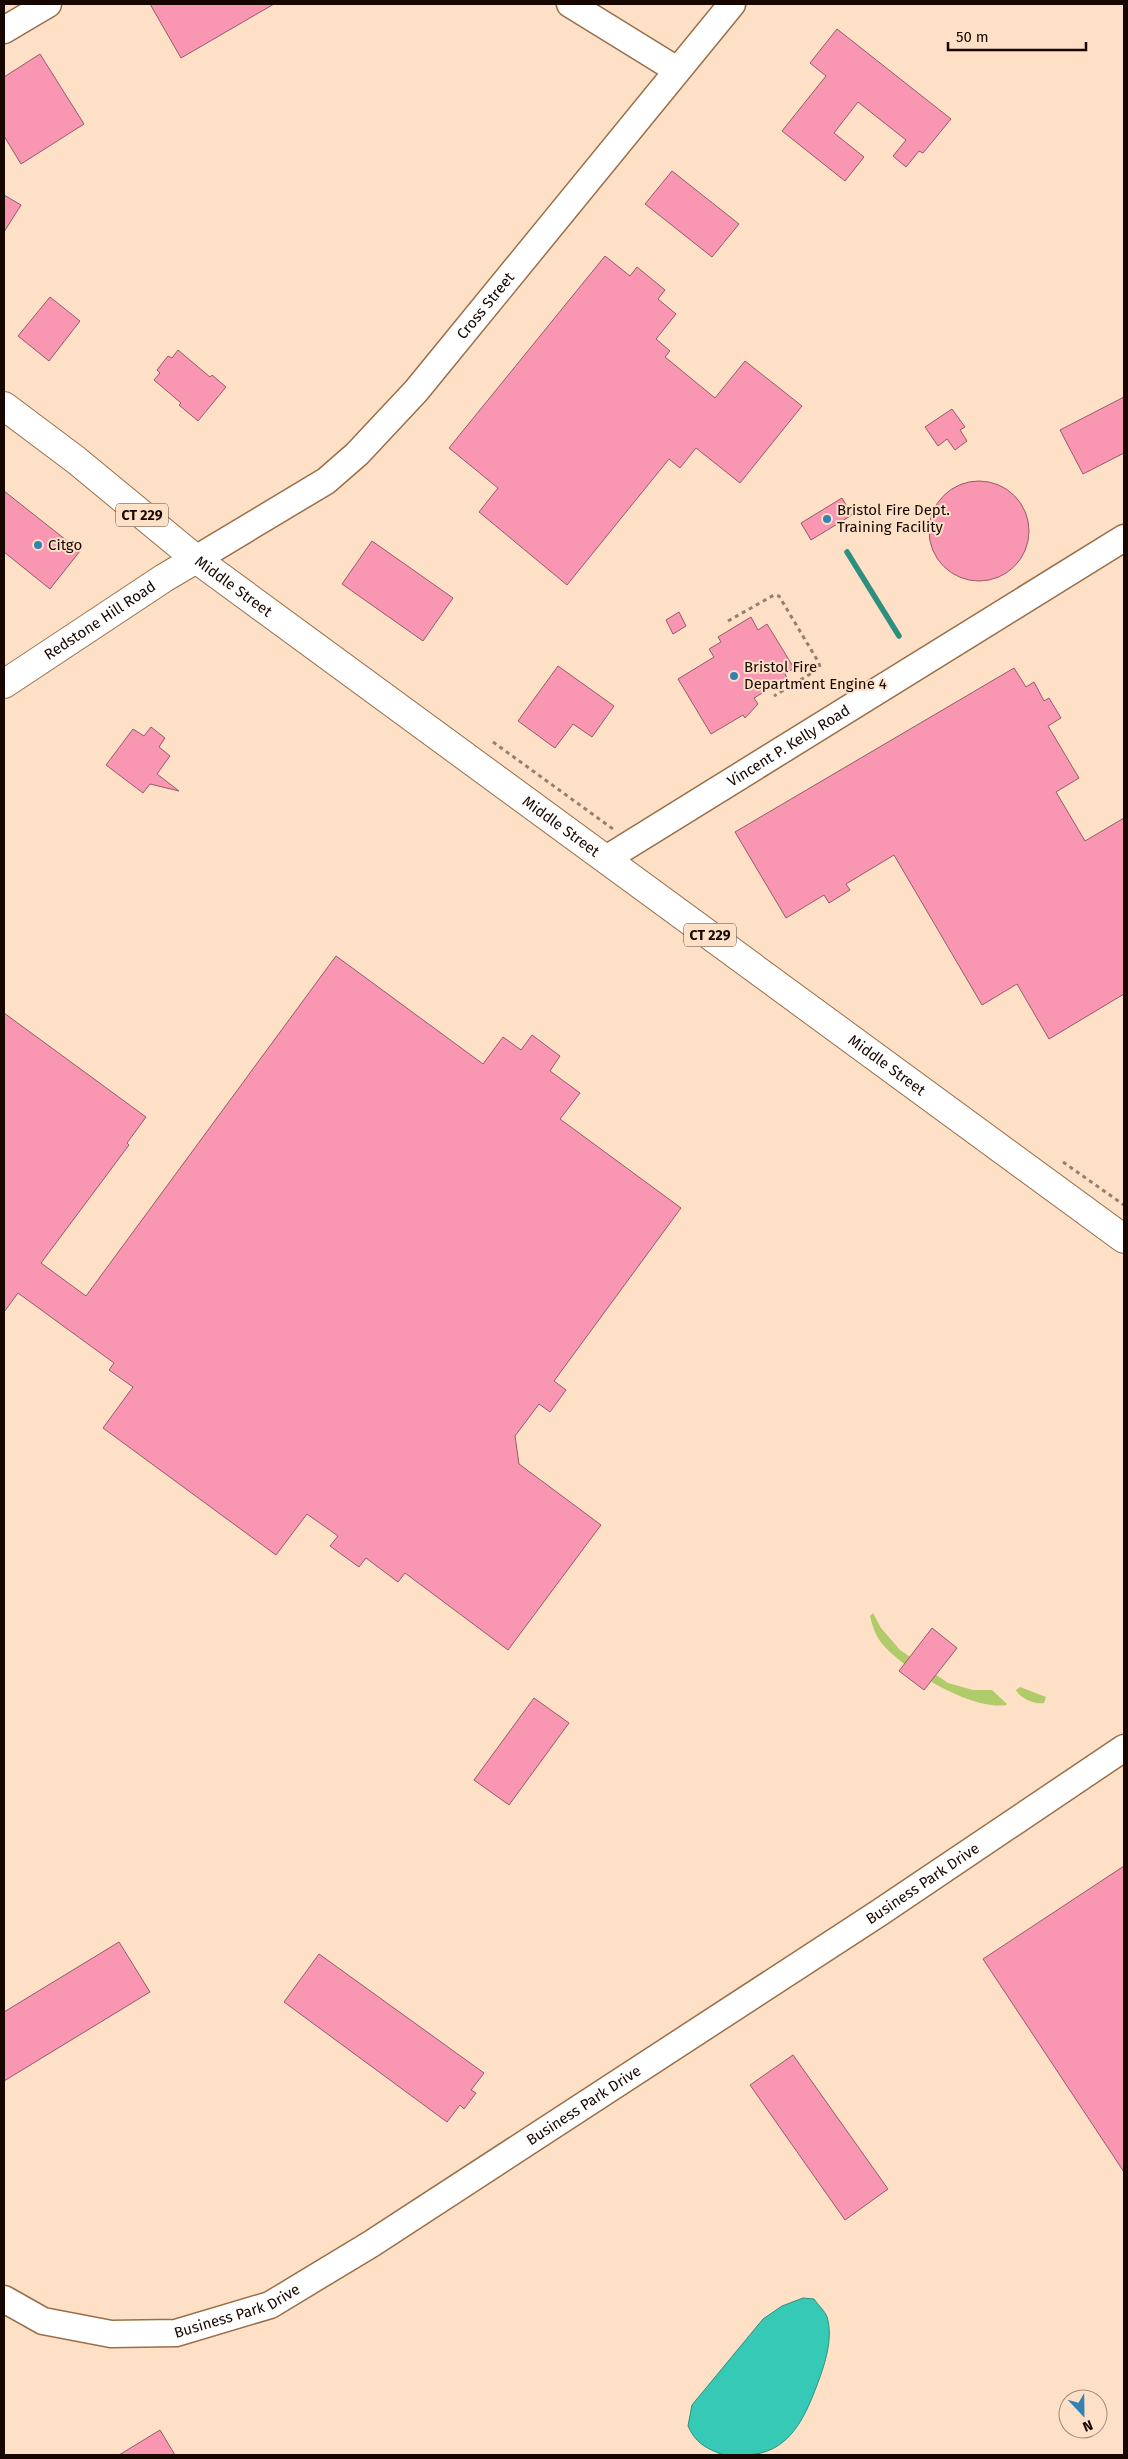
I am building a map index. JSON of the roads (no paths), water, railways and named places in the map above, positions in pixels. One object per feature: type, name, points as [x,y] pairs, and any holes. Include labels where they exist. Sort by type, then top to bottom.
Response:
[{"type":"main road","name":"Middle Street","points":[[4,406],[76,460],[196,559],[1124,1238]]},
{"type":"main road","name":"Redstone Hill Road","points":[[4,684],[164,578],[196,559]]},
{"type":"street","points":[[4,30],[48,4]]},
{"type":"street","points":[[570,4],[677,70]]},
{"type":"street","name":"Cross Street","points":[[196,559],[326,481],[357,454],[416,391],[732,4]]},
{"type":"street","name":"Vincent P. Kelly Road","points":[[606,859],[1124,538]]},
{"type":"street","name":"Business Park Drive","points":[[4,2299],[43,2321],[111,2334],[176,2333],[270,2304],[371,2244],[879,1913],[1124,1748]]},
{"type":"water","points":[[803,2298],[814,2299],[823,2310],[829,2324],[829,2332],[828,2348],[822,2370],[815,2391],[802,2418],[785,2440],[774,2448],[760,2453],[726,2455],[705,2447],[697,2440],[688,2426],[692,2405],[763,2319],[782,2306]]},
{"type":"waterway","points":[[847,552],[899,636]]},
{"type":"place","name":"Bristol Fire Dept. Training Facility","points":[[827,519]]},
{"type":"place","name":"Citgo","points":[[38,545]]},
{"type":"place","name":"Bristol Fire Department Engine 4","points":[[734,676]]}]
